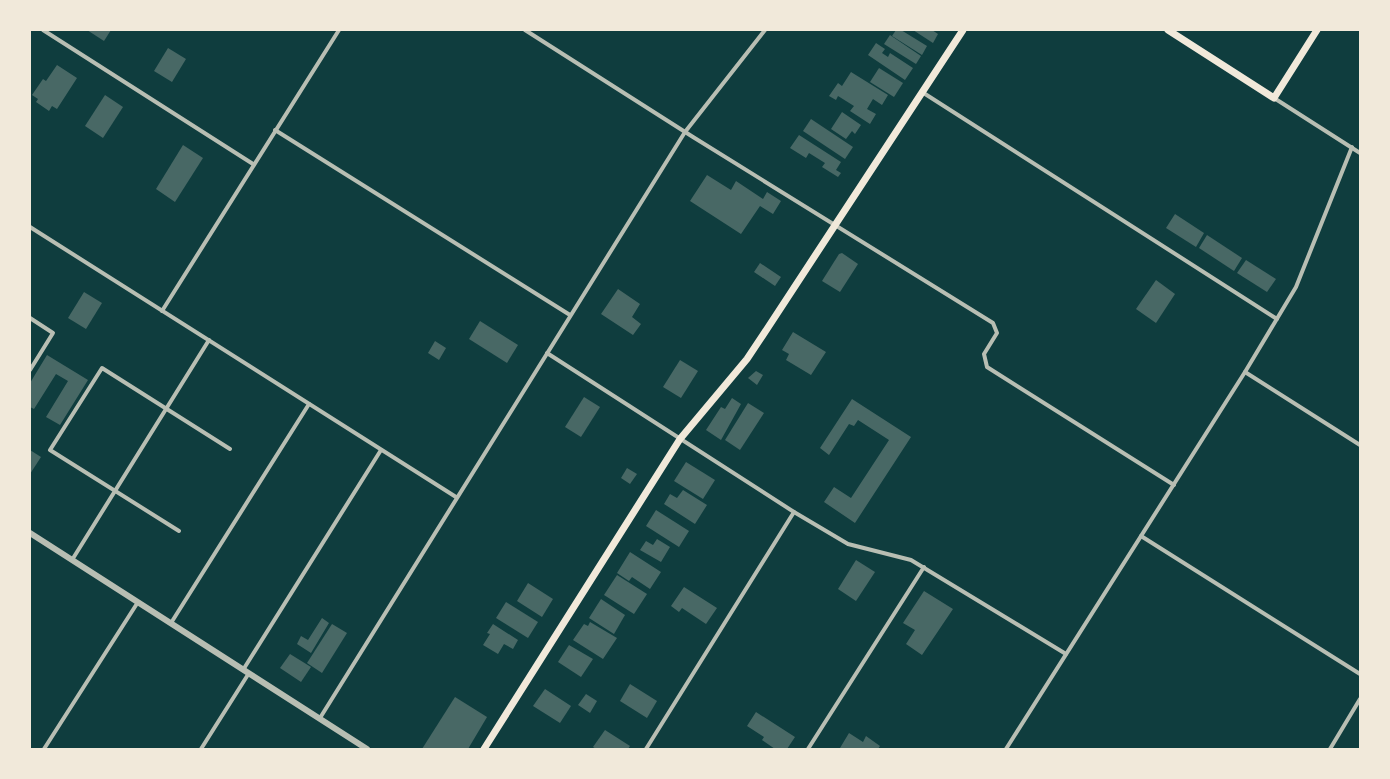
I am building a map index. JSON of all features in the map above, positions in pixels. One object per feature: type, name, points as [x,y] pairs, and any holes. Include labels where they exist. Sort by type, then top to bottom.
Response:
[{"type":"main road","points":[[484,749],[680,439],[747,359],[963,30]]},
{"type":"main road","points":[[1168,30],[1274,98],[1317,30]]},
{"type":"street","points":[[43,30],[253,164]]},
{"type":"street","points":[[162,311],[253,164],[339,30]]},
{"type":"street","points":[[525,30],[685,132],[993,323],[997,334],[984,354],[987,367],[1174,485]]},
{"type":"street","points":[[320,718],[456,497],[685,132],[765,30]]},
{"type":"street","points":[[922,92],[1277,319]]},
{"type":"street","points":[[1274,98],[1360,152]]},
{"type":"street","points":[[275,130],[570,315]]},
{"type":"street","points":[[1006,749],[1245,372],[1296,287],[1352,147]]},
{"type":"street","points":[[30,227],[456,497]]},
{"type":"street","points":[[30,318],[53,333],[30,370]]},
{"type":"street","points":[[72,560],[209,340]]},
{"type":"street","points":[[547,353],[794,512],[848,544],[911,560],[1066,654]]},
{"type":"street","points":[[179,531],[50,450],[102,368],[230,449]]},
{"type":"street","points":[[1245,372],[1360,445]]},
{"type":"street","points":[[171,624],[309,404]]},
{"type":"street","points":[[243,670],[381,450]]},
{"type":"street","points":[[646,749],[794,512]]},
{"type":"street","points":[[30,533],[367,749]]},
{"type":"street","points":[[1141,536],[1360,674]]},
{"type":"street","points":[[808,749],[924,567]]},
{"type":"street","points":[[44,749],[138,602]]},
{"type":"street","points":[[201,749],[249,673]]},
{"type":"street","points":[[1330,749],[1360,699]]},
{"type":"building","points":[[87,30],[111,30],[104,41]]},
{"type":"building","points":[[896,30],[901,30],[927,46],[922,55],[892,36]]},
{"type":"building","points":[[913,30],[932,30],[938,34],[933,43]]},
{"type":"building","points":[[890,35],[921,56],[916,64],[884,44]]},
{"type":"building","points":[[876,43],[885,49],[882,53],[888,57],[890,53],[913,68],[905,80],[868,55]]},
{"type":"building","points":[[168,48],[186,59],[172,82],[154,71]]},
{"type":"building","points":[[57,65],[77,78],[57,109],[52,106],[49,111],[36,102],[38,99],[32,95],[43,79],[46,81]]},
{"type":"building","points":[[879,68],[903,83],[894,97],[870,82]]},
{"type":"building","points":[[851,72],[888,95],[882,105],[873,99],[867,109],[876,114],[870,124],[850,111],[854,106],[838,96],[836,100],[829,96],[838,83],[842,86]]},
{"type":"building","points":[[105,95],[123,107],[103,138],[85,126]]},
{"type":"building","points":[[842,112],[861,125],[855,134],[852,131],[846,139],[831,129]]},
{"type":"building","points":[[811,119],[853,147],[845,159],[803,131]]},
{"type":"building","points":[[799,135],[841,162],[836,170],[841,173],[838,177],[822,167],[825,163],[809,153],[806,158],[790,148]]},
{"type":"building","points":[[183,145],[203,158],[175,202],[156,189]]},
{"type":"building","points":[[707,175],[731,190],[736,181],[763,199],[767,192],[781,201],[773,214],[760,206],[741,234],[690,201]]},
{"type":"building","points":[[1175,214],[1204,233],[1196,247],[1166,228]]},
{"type":"building","points":[[1207,235],[1242,258],[1234,271],[1199,248]]},
{"type":"building","points":[[842,253],[858,264],[840,292],[822,281],[839,254]]},
{"type":"building","points":[[1246,260],[1276,279],[1267,292],[1237,273]]},
{"type":"building","points":[[760,263],[781,277],[775,286],[754,272]]},
{"type":"building","points":[[1156,280],[1175,294],[1156,323],[1136,309]]},
{"type":"building","points":[[618,289],[640,304],[632,317],[641,324],[633,335],[601,314]]},
{"type":"building","points":[[84,292],[102,303],[86,329],[68,318]]},
{"type":"building","points":[[480,321],[518,345],[507,363],[469,339]]},
{"type":"building","points":[[793,332],[826,352],[811,375],[786,360],[789,354],[782,350]]},
{"type":"building","points":[[435,341],[446,348],[439,360],[428,353]]},
{"type":"building","points":[[47,355],[88,380],[60,425],[46,417],[68,381],[56,374],[34,409],[30,407],[30,383]]},
{"type":"building","points":[[680,360],[698,371],[681,398],[663,387]]},
{"type":"building","points":[[756,371],[763,375],[757,385],[748,378]]},
{"type":"building","points":[[584,397],[600,407],[581,437],[565,427]]},
{"type":"building","points":[[732,398],[741,404],[721,440],[706,430],[721,407],[725,409]]},
{"type":"building","points":[[852,399],[911,437],[855,523],[824,502],[834,487],[851,498],[889,440],[858,420],[854,426],[849,424],[829,455],[820,448]]},
{"type":"building","points":[[748,403],[764,413],[740,450],[725,440]]},
{"type":"building","points":[[30,450],[41,457],[30,474]]},
{"type":"building","points":[[686,462],[715,480],[703,499],[674,481]]},
{"type":"building","points":[[627,468],[637,474],[630,484],[621,478]]},
{"type":"building","points":[[683,490],[707,505],[695,524],[664,504],[670,494],[677,498]]},
{"type":"building","points":[[656,510],[689,531],[679,547],[646,526]]},
{"type":"building","points":[[657,539],[670,547],[661,562],[640,550],[646,541],[653,545]]},
{"type":"building","points":[[630,552],[661,572],[650,589],[632,577],[629,581],[617,573]]},
{"type":"building","points":[[856,560],[875,572],[856,601],[838,589]]},
{"type":"building","points":[[617,575],[647,594],[634,614],[604,595]]},
{"type":"building","points":[[528,583],[553,599],[542,617],[517,601]]},
{"type":"building","points":[[684,587],[717,608],[706,624],[682,608],[679,612],[671,606]]},
{"type":"building","points":[[924,591],[953,609],[922,655],[906,644],[915,630],[903,623]]},
{"type":"building","points":[[601,599],[625,615],[614,634],[589,618]]},
{"type":"building","points":[[506,602],[538,622],[528,638],[496,618]]},
{"type":"building","points":[[322,618],[329,623],[311,653],[297,644],[301,636],[308,640]]},
{"type":"building","points":[[590,622],[617,638],[603,659],[573,640],[584,624],[588,626]]},
{"type":"building","points":[[332,624],[347,633],[322,673],[307,663]]},
{"type":"building","points":[[493,624],[518,640],[513,649],[504,644],[498,654],[483,645],[490,634],[487,633]]},
{"type":"building","points":[[569,645],[593,659],[581,677],[558,662]]},
{"type":"building","points":[[290,654],[311,667],[301,682],[280,668]]},
{"type":"building","points":[[630,684],[657,701],[647,718],[620,701]]},
{"type":"building","points":[[545,689],[571,706],[560,723],[533,706]]},
{"type":"building","points":[[586,694],[597,701],[590,713],[578,705]]},
{"type":"building","points":[[455,697],[487,717],[468,749],[422,749]]},
{"type":"building","points":[[756,712],[795,737],[787,749],[775,749],[762,740],[764,737],[747,726]]},
{"type":"building","points":[[605,730],[630,746],[628,749],[596,749],[593,747]]},
{"type":"building","points":[[849,733],[863,742],[866,736],[880,746],[878,749],[841,749],[840,748]]}]
